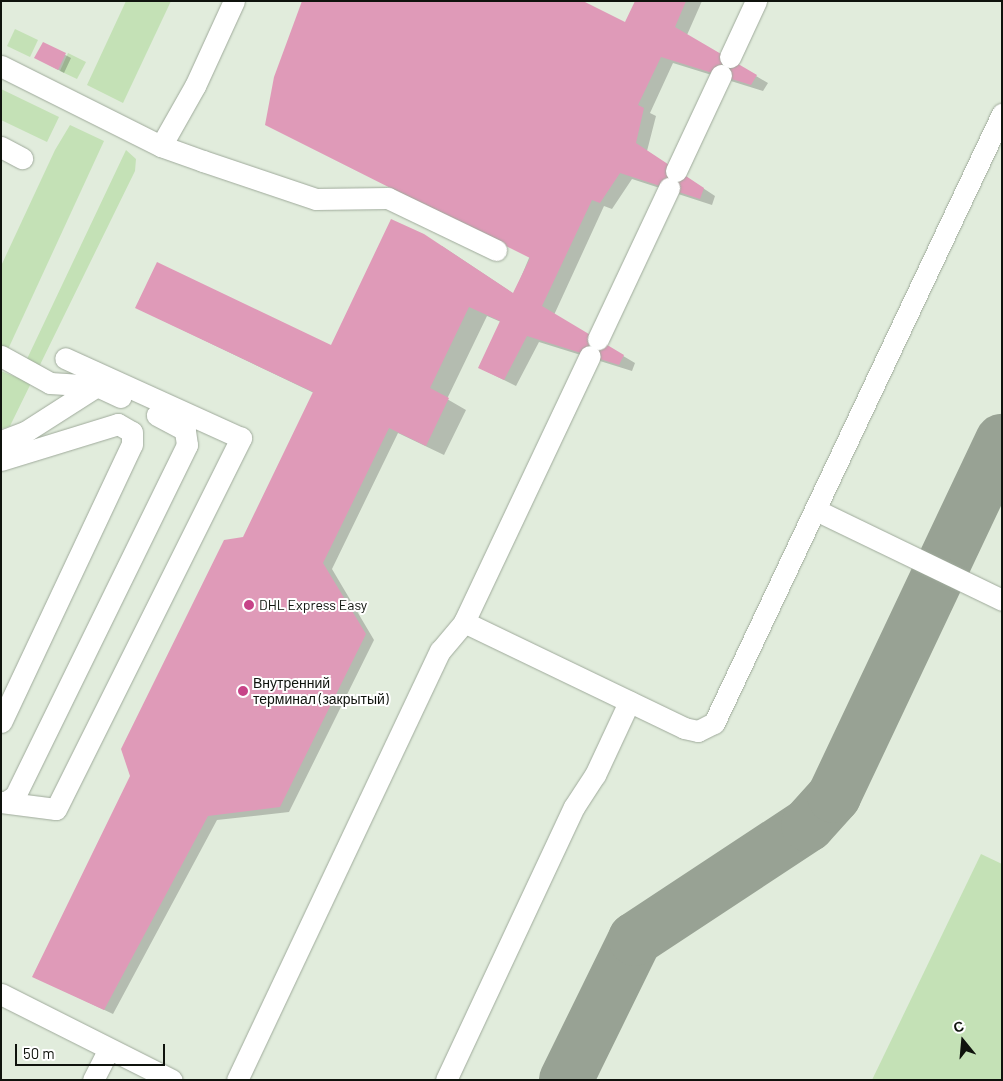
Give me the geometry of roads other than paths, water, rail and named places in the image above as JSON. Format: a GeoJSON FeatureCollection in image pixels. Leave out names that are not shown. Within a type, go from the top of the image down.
{"type":"FeatureCollection","features":[{"type":"Feature","properties":{"kind":"street"},"geometry":{"type":"LineString","coordinates":[[161,146],[195,86],[234,1]]}},
{"type":"Feature","properties":{"kind":"street"},"geometry":{"type":"LineString","coordinates":[[237,1080],[440,650],[464,622],[756,1]]}},
{"type":"Feature","properties":{"kind":"street"},"geometry":{"type":"LineString","coordinates":[[1,66],[161,146],[316,199],[388,198],[496,250]]}},
{"type":"Feature","properties":{"kind":"street"},"geometry":{"type":"LineString","coordinates":[[464,622],[684,728],[698,730],[714,723],[1002,114]]}},
{"type":"Feature","properties":{"kind":"street"},"geometry":{"type":"LineString","coordinates":[[1,147],[22,158]]}},
{"type":"Feature","properties":{"kind":"street"},"geometry":{"type":"LineString","coordinates":[[1,356],[50,383],[97,386],[181,426],[188,437],[187,446],[15,796],[4,802]]}},
{"type":"Feature","properties":{"kind":"street"},"geometry":{"type":"LineString","coordinates":[[4,802],[56,809],[241,438],[65,358]]}},
{"type":"Feature","properties":{"kind":"street"},"geometry":{"type":"LineString","coordinates":[[1,440],[25,432],[97,386]]}},
{"type":"Feature","properties":{"kind":"street"},"geometry":{"type":"LineString","coordinates":[[1,460],[118,424],[132,432],[132,444],[1,722]]}},
{"type":"Feature","properties":{"kind":"street"},"geometry":{"type":"LineString","coordinates":[[816,510],[1002,600]]}},
{"type":"Feature","properties":{"kind":"street"},"geometry":{"type":"LineString","coordinates":[[446,1080],[574,807],[595,775],[629,702]]}},
{"type":"Feature","properties":{"kind":"street"},"geometry":{"type":"LineString","coordinates":[[1,994],[108,1050],[172,1080]]}},
{"type":"Feature","properties":{"kind":"street"},"geometry":{"type":"LineString","coordinates":[[93,1080],[108,1050]]}},
{"type":"Feature","properties":{"kind":"place","name":"DHL Express Easy"},"geometry":{"type":"Point","coordinates":[249,605]}},
{"type":"Feature","properties":{"kind":"place","name":"Внутренний терминал (закрытый)"},"geometry":{"type":"Point","coordinates":[243,691]}}]}
